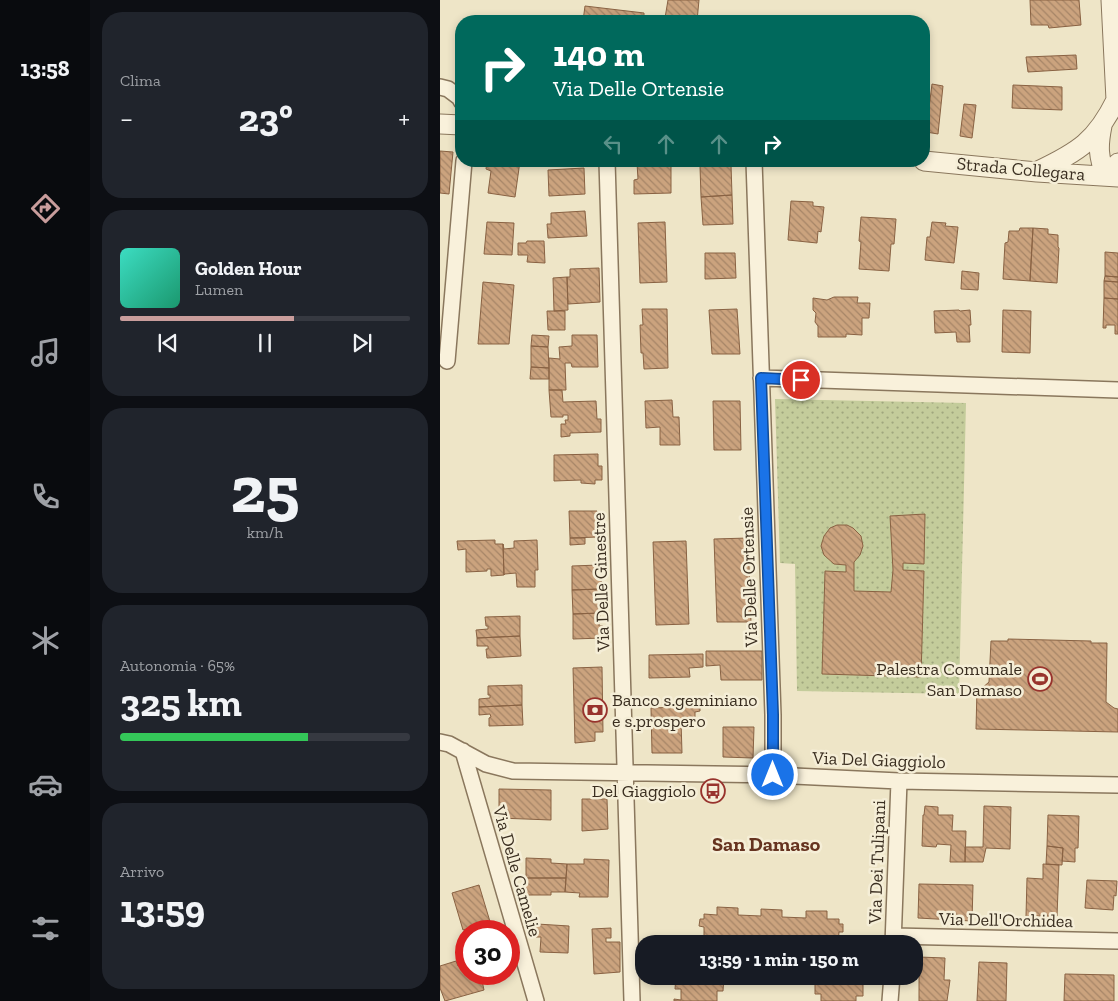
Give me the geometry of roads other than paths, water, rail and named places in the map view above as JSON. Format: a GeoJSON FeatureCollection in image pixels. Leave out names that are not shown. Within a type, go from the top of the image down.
{"type":"FeatureCollection","features":[{"type":"Feature","properties":{"kind":"street"},"geometry":{"type":"LineString","coordinates":[[1036,172],[1066,158],[1089,142],[1117,102],[1111,0]]}},
{"type":"Feature","properties":{"kind":"street"},"geometry":{"type":"LineString","coordinates":[[440,87],[448,89],[455,94]]}},
{"type":"Feature","properties":{"kind":"street"},"geometry":{"type":"LineString","coordinates":[[440,124],[455,125]]}},
{"type":"Feature","properties":{"kind":"street"},"geometry":{"type":"LineString","coordinates":[[1102,126],[1100,162],[1114,172]]}},
{"type":"Feature","properties":{"kind":"street","name":"Strada Collegara"},"geometry":{"type":"LineString","coordinates":[[930,161],[1036,172],[1114,172]]}},
{"type":"Feature","properties":{"kind":"street"},"geometry":{"type":"LineString","coordinates":[[446,362],[463,167]]}},
{"type":"Feature","properties":{"kind":"street","name":"Via Delle Ginestre"},"geometry":{"type":"LineString","coordinates":[[607,167],[632,1001]]}},
{"type":"Feature","properties":{"kind":"street","name":"Via Delle Ortensie"},"geometry":{"type":"LineString","coordinates":[[754,167],[773,715],[773,775]]}},
{"type":"Feature","properties":{"kind":"street"},"geometry":{"type":"LineString","coordinates":[[761,378],[1118,390]]}},
{"type":"Feature","properties":{"kind":"street","name":"Via Del Giaggiolo"},"geometry":{"type":"LineString","coordinates":[[440,742],[449,744],[486,764],[513,771],[773,775],[899,781],[1118,785]]}},
{"type":"Feature","properties":{"kind":"street","name":"Via Delle Camelie"},"geometry":{"type":"LineString","coordinates":[[463,751],[536,1001]]}},
{"type":"Feature","properties":{"kind":"street","name":"Via Dei Tulipani"},"geometry":{"type":"LineString","coordinates":[[893,935],[899,781]]}},
{"type":"Feature","properties":{"kind":"street","name":"Via Dell'Orchidea"},"geometry":{"type":"LineString","coordinates":[[923,940],[1118,941]]}},
{"type":"Feature","properties":{"kind":"street"},"geometry":{"type":"LineString","coordinates":[[890,1001],[891,985]]}},
{"type":"Feature","properties":{"kind":"place","name":"Palestra Comunale San Damaso"},"geometry":{"type":"Point","coordinates":[1040,679]}},
{"type":"Feature","properties":{"kind":"place","name":"Banco s.geminiano e s.prospero"},"geometry":{"type":"Point","coordinates":[595,710]}},
{"type":"Feature","properties":{"kind":"place","name":"Del Giaggiolo"},"geometry":{"type":"Point","coordinates":[713,791]}},
{"type":"Feature","properties":{"kind":"district","name":"San Damaso"},"geometry":{"type":"Point","coordinates":[766,844]}}]}
